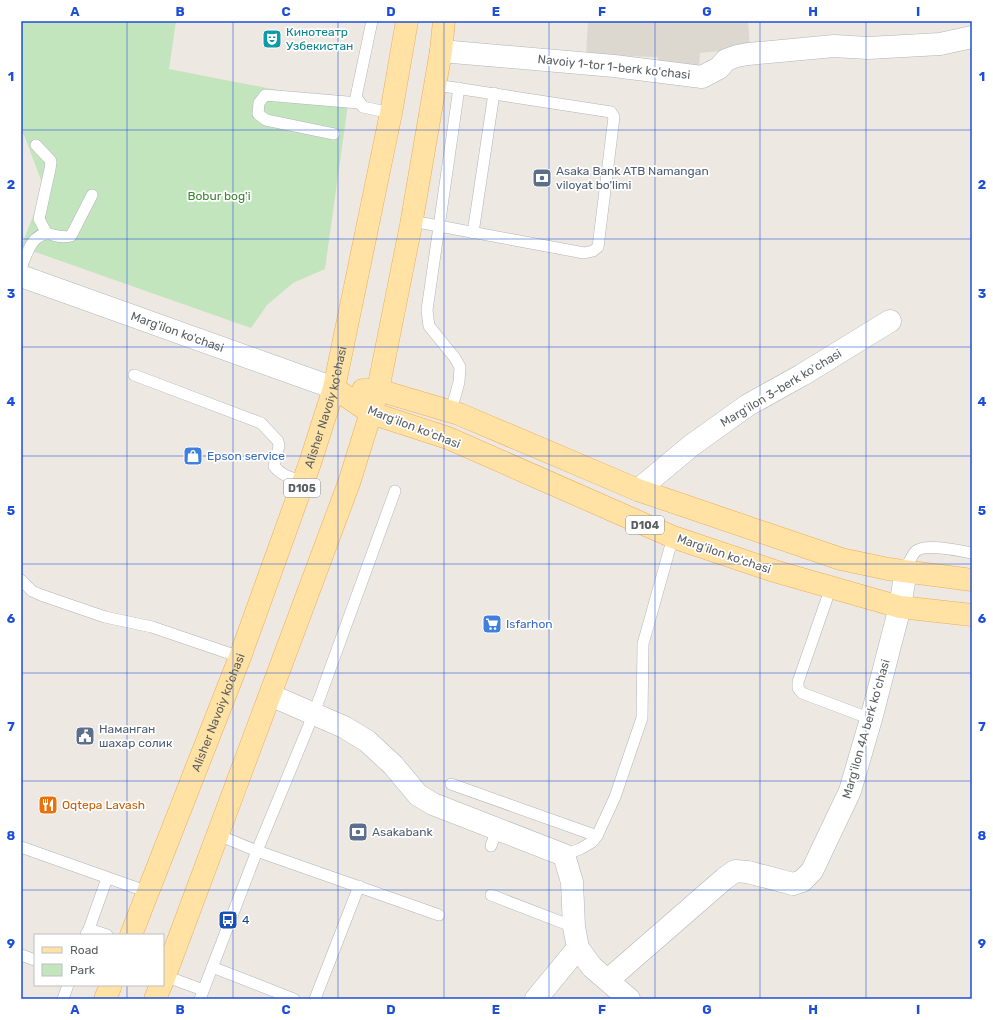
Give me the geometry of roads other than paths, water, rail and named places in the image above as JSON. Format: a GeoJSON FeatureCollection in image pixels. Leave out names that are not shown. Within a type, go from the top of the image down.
{"type":"FeatureCollection","features":[{"type":"Feature","properties":{"kind":"main road","name":"Alisher Navoiy ko'chasi"},"geometry":{"type":"LineString","coordinates":[[131,934],[240,657],[304,482],[334,388],[391,113],[407,21]]}},
{"type":"Feature","properties":{"kind":"main road"},"geometry":{"type":"LineString","coordinates":[[164,978],[349,483],[378,390],[412,221],[436,85],[444,21]]}},
{"type":"Feature","properties":{"kind":"main road","name":"Margʻilon koʻchasi"},"geometry":{"type":"LineString","coordinates":[[334,388],[378,390],[451,411],[638,490],[842,559],[888,569],[906,570],[972,580]]}},
{"type":"Feature","properties":{"kind":"main road","name":"Margʻilon koʻchasi"},"geometry":{"type":"LineString","coordinates":[[334,388],[371,412],[448,438],[673,537],[774,571],[900,607],[972,615]]}},
{"type":"Feature","properties":{"kind":"main road"},"geometry":{"type":"LineString","coordinates":[[105,999],[111,986]]}},
{"type":"Feature","properties":{"kind":"main road"},"geometry":{"type":"LineString","coordinates":[[155,999],[161,986]]}},
{"type":"Feature","properties":{"kind":"street","name":"Navoiy 1-tor 1-berk koʻchasi"},"geometry":{"type":"LineString","coordinates":[[441,51],[614,66],[702,77],[719,68],[726,60],[736,56],[748,54],[834,46],[868,48],[940,44],[972,37]]}},
{"type":"Feature","properties":{"kind":"street","name":"Marg'ilon ko'chasi"},"geometry":{"type":"LineString","coordinates":[[21,276],[334,388]]}},
{"type":"Feature","properties":{"kind":"street","name":"Margʻilon 3-berk koʻchasi"},"geometry":{"type":"LineString","coordinates":[[638,490],[692,445],[748,405],[802,375],[890,321]]}},
{"type":"Feature","properties":{"kind":"street","name":"Margʻilon 4А berk koʻchasi"},"geometry":{"type":"LineString","coordinates":[[608,980],[718,883],[735,871],[748,872],[793,884],[802,881],[812,871],[850,791],[871,719],[900,607],[906,570]]}},
{"type":"Feature","properties":{"kind":"street"},"geometry":{"type":"LineString","coordinates":[[270,695],[344,727],[367,741],[393,765],[418,795],[433,804],[494,837],[564,855],[572,882],[576,937],[592,967],[629,999]]}},
{"type":"Feature","properties":{"kind":"street"},"geometry":{"type":"LineString","coordinates":[[536,999],[576,937]]}},
{"type":"Feature","properties":{"kind":"lane"},"geometry":{"type":"LineString","coordinates":[[372,21],[372,29],[358,80],[356,97],[363,107],[391,113]]}},
{"type":"Feature","properties":{"kind":"lane"},"geometry":{"type":"LineString","coordinates":[[412,221],[584,253],[593,251],[598,247],[614,118],[611,112],[436,85]]}},
{"type":"Feature","properties":{"kind":"lane"},"geometry":{"type":"LineString","coordinates":[[451,411],[459,382],[460,367],[455,358],[429,326],[427,310],[440,226],[458,88]]}},
{"type":"Feature","properties":{"kind":"lane"},"geometry":{"type":"LineString","coordinates":[[473,232],[494,93]]}},
{"type":"Feature","properties":{"kind":"lane"},"geometry":{"type":"LineString","coordinates":[[334,134],[266,120],[258,114],[259,103],[265,95],[359,103]]}},
{"type":"Feature","properties":{"kind":"lane"},"geometry":{"type":"LineString","coordinates":[[36,144],[50,161],[50,169],[38,219],[47,234]]}},
{"type":"Feature","properties":{"kind":"lane"},"geometry":{"type":"LineString","coordinates":[[21,268],[33,242],[40,236],[47,234],[65,237],[71,236],[92,195]]}},
{"type":"Feature","properties":{"kind":"lane"},"geometry":{"type":"LineString","coordinates":[[134,375],[261,423],[278,441],[279,446],[274,466],[282,474],[304,482]]}},
{"type":"Feature","properties":{"kind":"lane"},"geometry":{"type":"LineString","coordinates":[[164,981],[202,994],[257,851],[314,713],[395,491]]}},
{"type":"Feature","properties":{"kind":"lane"},"geometry":{"type":"LineString","coordinates":[[564,855],[580,849],[592,842],[597,836],[615,797],[642,718],[644,644],[673,537]]}},
{"type":"Feature","properties":{"kind":"lane"},"geometry":{"type":"LineString","coordinates":[[906,570],[913,555],[921,548],[930,547],[972,552]]}},
{"type":"Feature","properties":{"kind":"lane"},"geometry":{"type":"LineString","coordinates":[[21,580],[32,591],[41,595],[105,617],[152,627],[240,657]]}},
{"type":"Feature","properties":{"kind":"lane"},"geometry":{"type":"LineString","coordinates":[[831,587],[798,682],[798,688],[802,692],[871,719]]}},
{"type":"Feature","properties":{"kind":"lane"},"geometry":{"type":"LineString","coordinates":[[451,784],[597,836]]}},
{"type":"Feature","properties":{"kind":"lane"},"geometry":{"type":"LineString","coordinates":[[218,835],[257,851],[440,915]]}},
{"type":"Feature","properties":{"kind":"lane"},"geometry":{"type":"LineString","coordinates":[[21,847],[148,892]]}},
{"type":"Feature","properties":{"kind":"lane"},"geometry":{"type":"LineString","coordinates":[[100,934],[87,932],[107,878]]}},
{"type":"Feature","properties":{"kind":"lane"},"geometry":{"type":"LineString","coordinates":[[315,999],[359,886]]}},
{"type":"Feature","properties":{"kind":"lane"},"geometry":{"type":"LineString","coordinates":[[491,895],[576,937]]}},
{"type":"Feature","properties":{"kind":"lane"},"geometry":{"type":"LineString","coordinates":[[21,955],[34,960]]}},
{"type":"Feature","properties":{"kind":"lane"},"geometry":{"type":"LineString","coordinates":[[212,967],[294,999]]}},
{"type":"Feature","properties":{"kind":"lane"},"geometry":{"type":"LineString","coordinates":[[63,999],[68,986]]}},
{"type":"Feature","properties":{"kind":"place","name":"Кинотеатр Узбекистан"},"geometry":{"type":"Point","coordinates":[272,39]}},
{"type":"Feature","properties":{"kind":"place","name":"Asaka Bank ATB Namangan viloyat bo'limi"},"geometry":{"type":"Point","coordinates":[542,178]}},
{"type":"Feature","properties":{"kind":"place","name":"Epson service"},"geometry":{"type":"Point","coordinates":[193,456]}},
{"type":"Feature","properties":{"kind":"place","name":"Isfarhon"},"geometry":{"type":"Point","coordinates":[492,624]}},
{"type":"Feature","properties":{"kind":"place","name":"Наманган шахар солик"},"geometry":{"type":"Point","coordinates":[85,736]}},
{"type":"Feature","properties":{"kind":"place","name":"Oqtepa Lavash"},"geometry":{"type":"Point","coordinates":[48,805]}},
{"type":"Feature","properties":{"kind":"place","name":"Asakabank"},"geometry":{"type":"Point","coordinates":[358,832]}},
{"type":"Feature","properties":{"kind":"place","name":"4"},"geometry":{"type":"Point","coordinates":[228,920]}},
{"type":"Feature","properties":{"kind":"park label","name":"Bobur bog'i"},"geometry":{"type":"Point","coordinates":[219,196]}}]}
